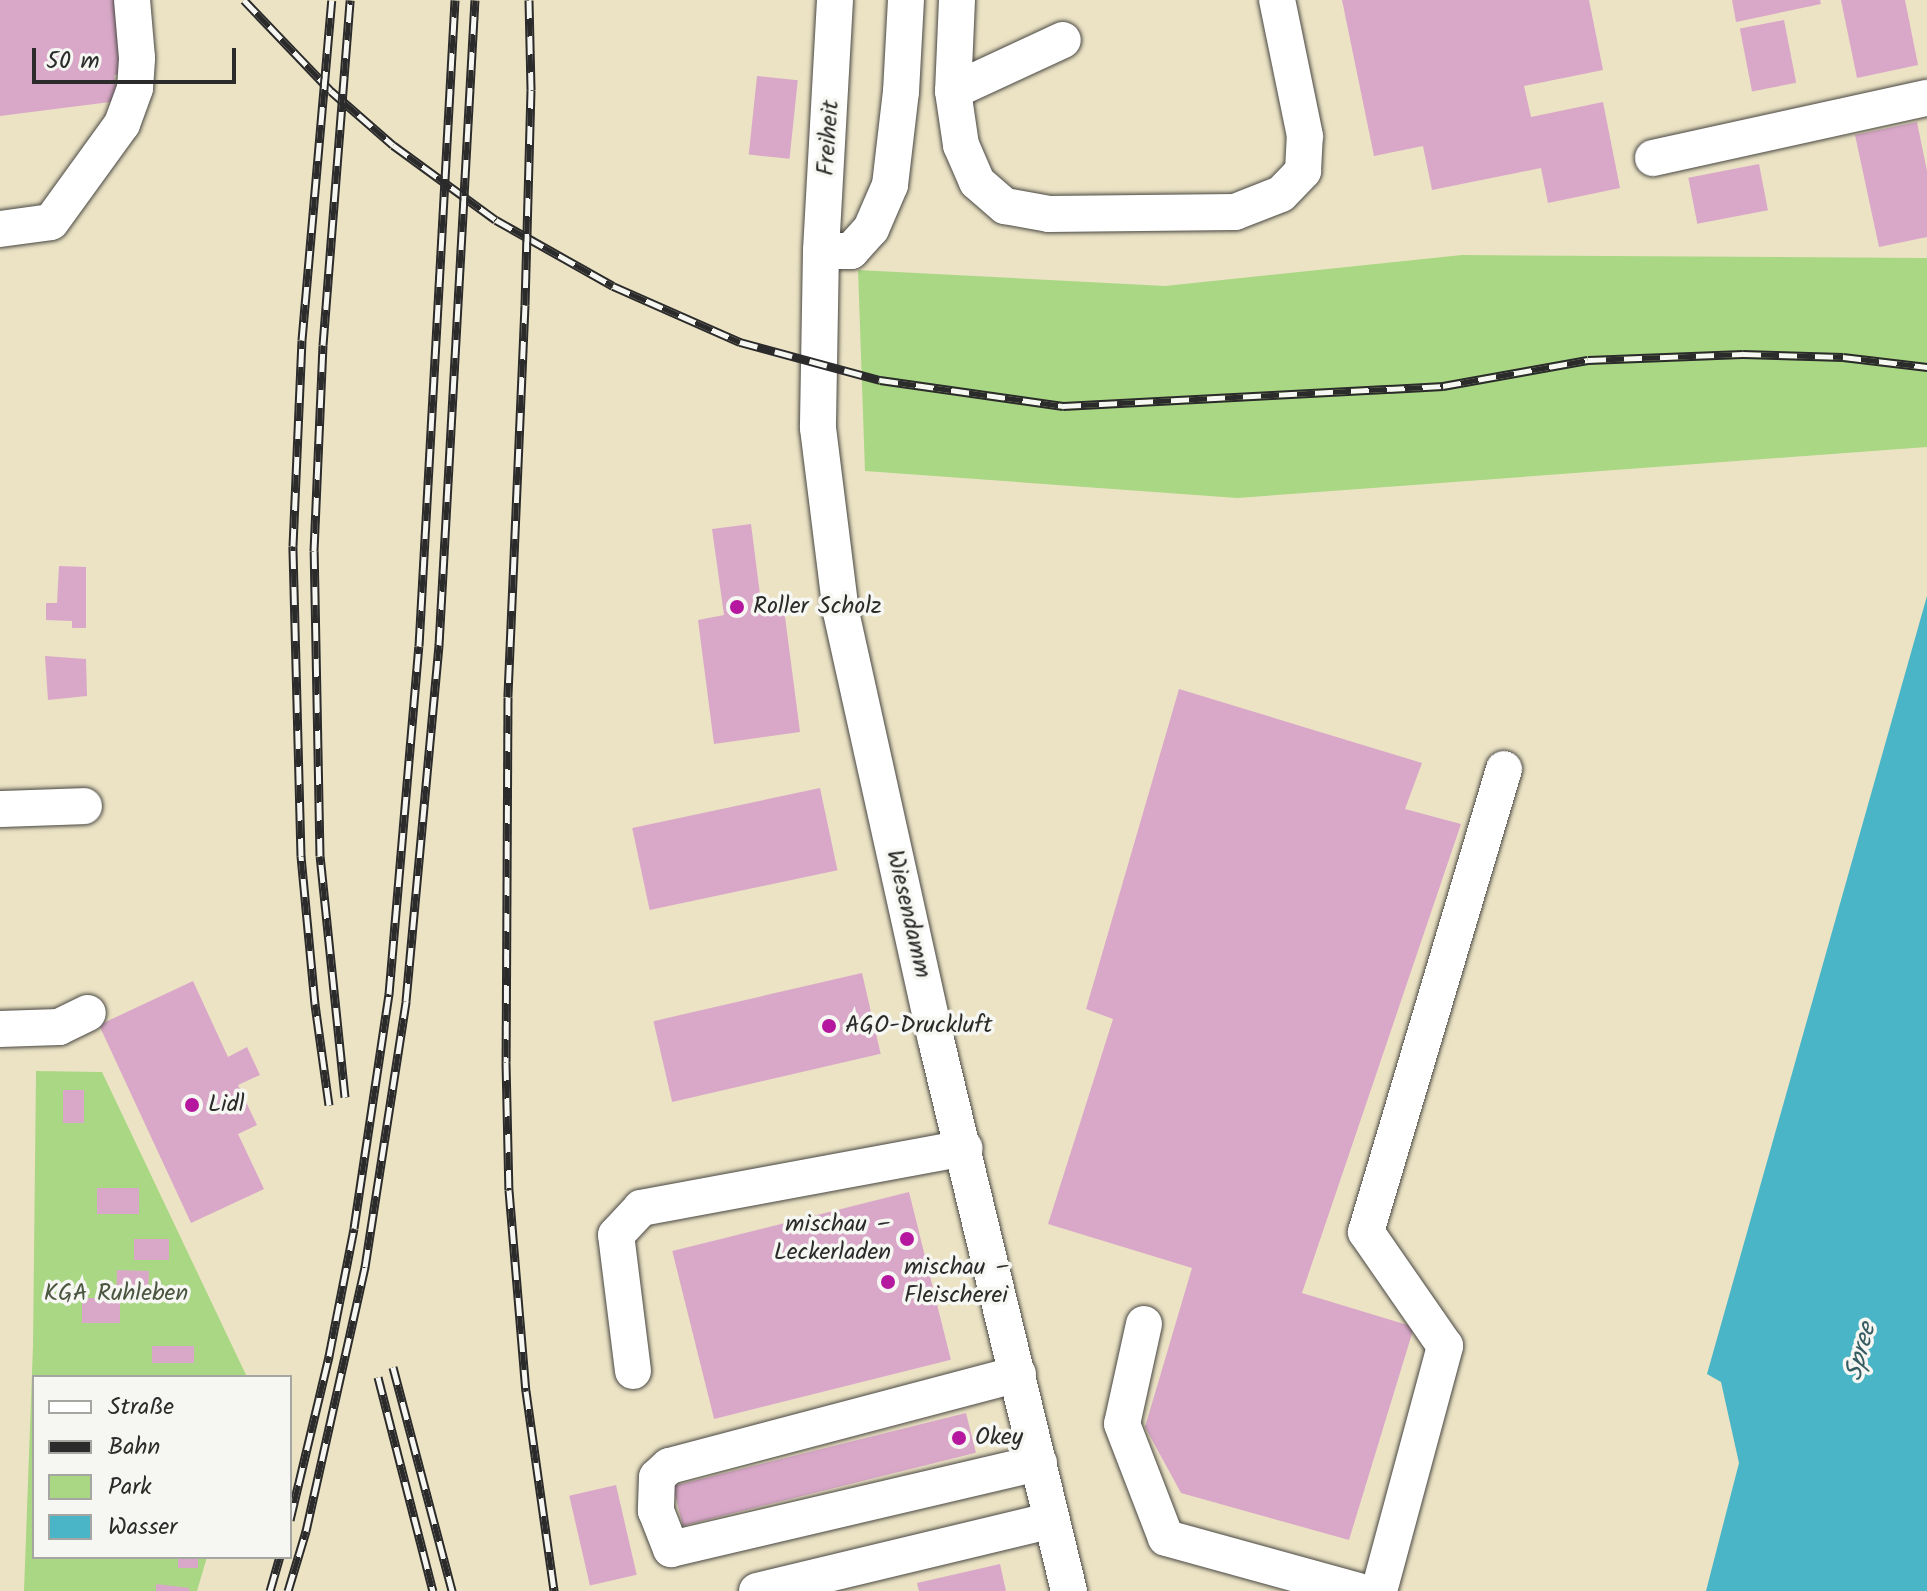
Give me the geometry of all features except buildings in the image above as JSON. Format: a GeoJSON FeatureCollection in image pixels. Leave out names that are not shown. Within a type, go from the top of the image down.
{"type":"FeatureCollection","features":[{"type":"Feature","properties":{"kind":"street"},"geometry":{"type":"LineString","coordinates":[[0,229],[51,222],[122,124],[135,88],[137,58],[132,0]]}},
{"type":"Feature","properties":{"kind":"street","name":"Freiheit"},"geometry":{"type":"LineString","coordinates":[[821,263],[835,0]]}},
{"type":"Feature","properties":{"kind":"street"},"geometry":{"type":"LineString","coordinates":[[821,263],[851,251],[871,229],[890,185],[901,92],[906,0]]}},
{"type":"Feature","properties":{"kind":"street"},"geometry":{"type":"LineString","coordinates":[[957,0],[953,91],[961,145],[977,182],[1005,206],[1049,214],[1235,212],[1281,194],[1303,171],[1305,136],[1277,0]]}},
{"type":"Feature","properties":{"kind":"street"},"geometry":{"type":"LineString","coordinates":[[953,91],[1063,40]]}},
{"type":"Feature","properties":{"kind":"street"},"geometry":{"type":"LineString","coordinates":[[1653,158],[1927,98]]}},
{"type":"Feature","properties":{"kind":"street","name":"Wiesendamm"},"geometry":{"type":"LineString","coordinates":[[821,263],[818,428],[841,612],[1069,1591]]}},
{"type":"Feature","properties":{"kind":"street"},"geometry":{"type":"LineString","coordinates":[[1379,1591],[1445,1346],[1366,1232],[1504,769]]}},
{"type":"Feature","properties":{"kind":"street"},"geometry":{"type":"LineString","coordinates":[[0,809],[84,806]]}},
{"type":"Feature","properties":{"kind":"street"},"geometry":{"type":"LineString","coordinates":[[0,1029],[59,1027],[88,1013]]}},
{"type":"Feature","properties":{"kind":"street"},"geometry":{"type":"LineString","coordinates":[[633,1371],[616,1235],[641,1208],[964,1148]]}},
{"type":"Feature","properties":{"kind":"street"},"geometry":{"type":"LineString","coordinates":[[1144,1324],[1122,1424],[1166,1538],[1359,1591]]}},
{"type":"Feature","properties":{"kind":"street"},"geometry":{"type":"LineString","coordinates":[[1018,1374],[669,1466],[657,1477],[656,1511],[671,1549],[1039,1463]]}},
{"type":"Feature","properties":{"kind":"street"},"geometry":{"type":"LineString","coordinates":[[757,1591],[1052,1520]]}},
{"type":"Feature","properties":{"kind":"green space"},"geometry":{"type":"Polygon","coordinates":[[[1462,255],[1927,258],[1927,447],[1237,498],[865,471],[858,270],[1165,286],[1462,255]]]}},
{"type":"Feature","properties":{"kind":"green space","name":"KGA Ruhleben"},"geometry":{"type":"Polygon","coordinates":[[[36,1071],[102,1072],[246,1375],[32,1375],[32,1559],[206,1559],[197,1591],[24,1591],[33,1345],[36,1071]]]}},
{"type":"Feature","properties":{"kind":"water","name":"Spree"},"geometry":{"type":"Polygon","coordinates":[[[1927,596],[1927,1591],[1706,1591],[1739,1463],[1721,1382],[1707,1374],[1927,596]]]}},
{"type":"Feature","properties":{"kind":"railway"},"geometry":{"type":"LineString","coordinates":[[244,0],[331,91],[393,145],[496,220],[613,286],[740,342],[880,380],[1063,406],[1443,386],[1588,360],[1743,354],[1843,357],[1927,367]]}},
{"type":"Feature","properties":{"kind":"railway"},"geometry":{"type":"LineString","coordinates":[[329,1105],[315,1004],[301,856],[293,546],[302,340],[332,0]]}},
{"type":"Feature","properties":{"kind":"railway"},"geometry":{"type":"LineString","coordinates":[[345,1097],[320,856],[314,551],[323,345],[350,0]]}},
{"type":"Feature","properties":{"kind":"railway"},"geometry":{"type":"LineString","coordinates":[[292,1512],[329,1356],[354,1228],[389,994],[419,646],[455,0]]}},
{"type":"Feature","properties":{"kind":"railway"},"geometry":{"type":"LineString","coordinates":[[288,1591],[306,1531],[365,1267],[406,1001],[439,645],[475,0]]}},
{"type":"Feature","properties":{"kind":"railway"},"geometry":{"type":"LineString","coordinates":[[529,0],[531,90],[525,305],[508,697],[506,1062],[509,1190],[526,1391],[554,1591]]}},
{"type":"Feature","properties":{"kind":"railway"},"geometry":{"type":"LineString","coordinates":[[393,1367],[452,1591]]}},
{"type":"Feature","properties":{"kind":"railway"},"geometry":{"type":"LineString","coordinates":[[378,1377],[433,1591]]}},
{"type":"Feature","properties":{"kind":"railway"},"geometry":{"type":"LineString","coordinates":[[270,1591],[279,1559]]}},
{"type":"Feature","properties":{"kind":"place","name":"Roller Scholz"},"geometry":{"type":"Point","coordinates":[737,607]}},
{"type":"Feature","properties":{"kind":"place","name":"AGO-Druckluft"},"geometry":{"type":"Point","coordinates":[829,1026]}},
{"type":"Feature","properties":{"kind":"place","name":"Lidl"},"geometry":{"type":"Point","coordinates":[192,1105]}},
{"type":"Feature","properties":{"kind":"place","name":"mischau – Leckerladen"},"geometry":{"type":"Point","coordinates":[907,1239]}},
{"type":"Feature","properties":{"kind":"place","name":"mischau – Fleischerei"},"geometry":{"type":"Point","coordinates":[888,1282]}},
{"type":"Feature","properties":{"kind":"place","name":"Okey"},"geometry":{"type":"Point","coordinates":[959,1438]}}]}
